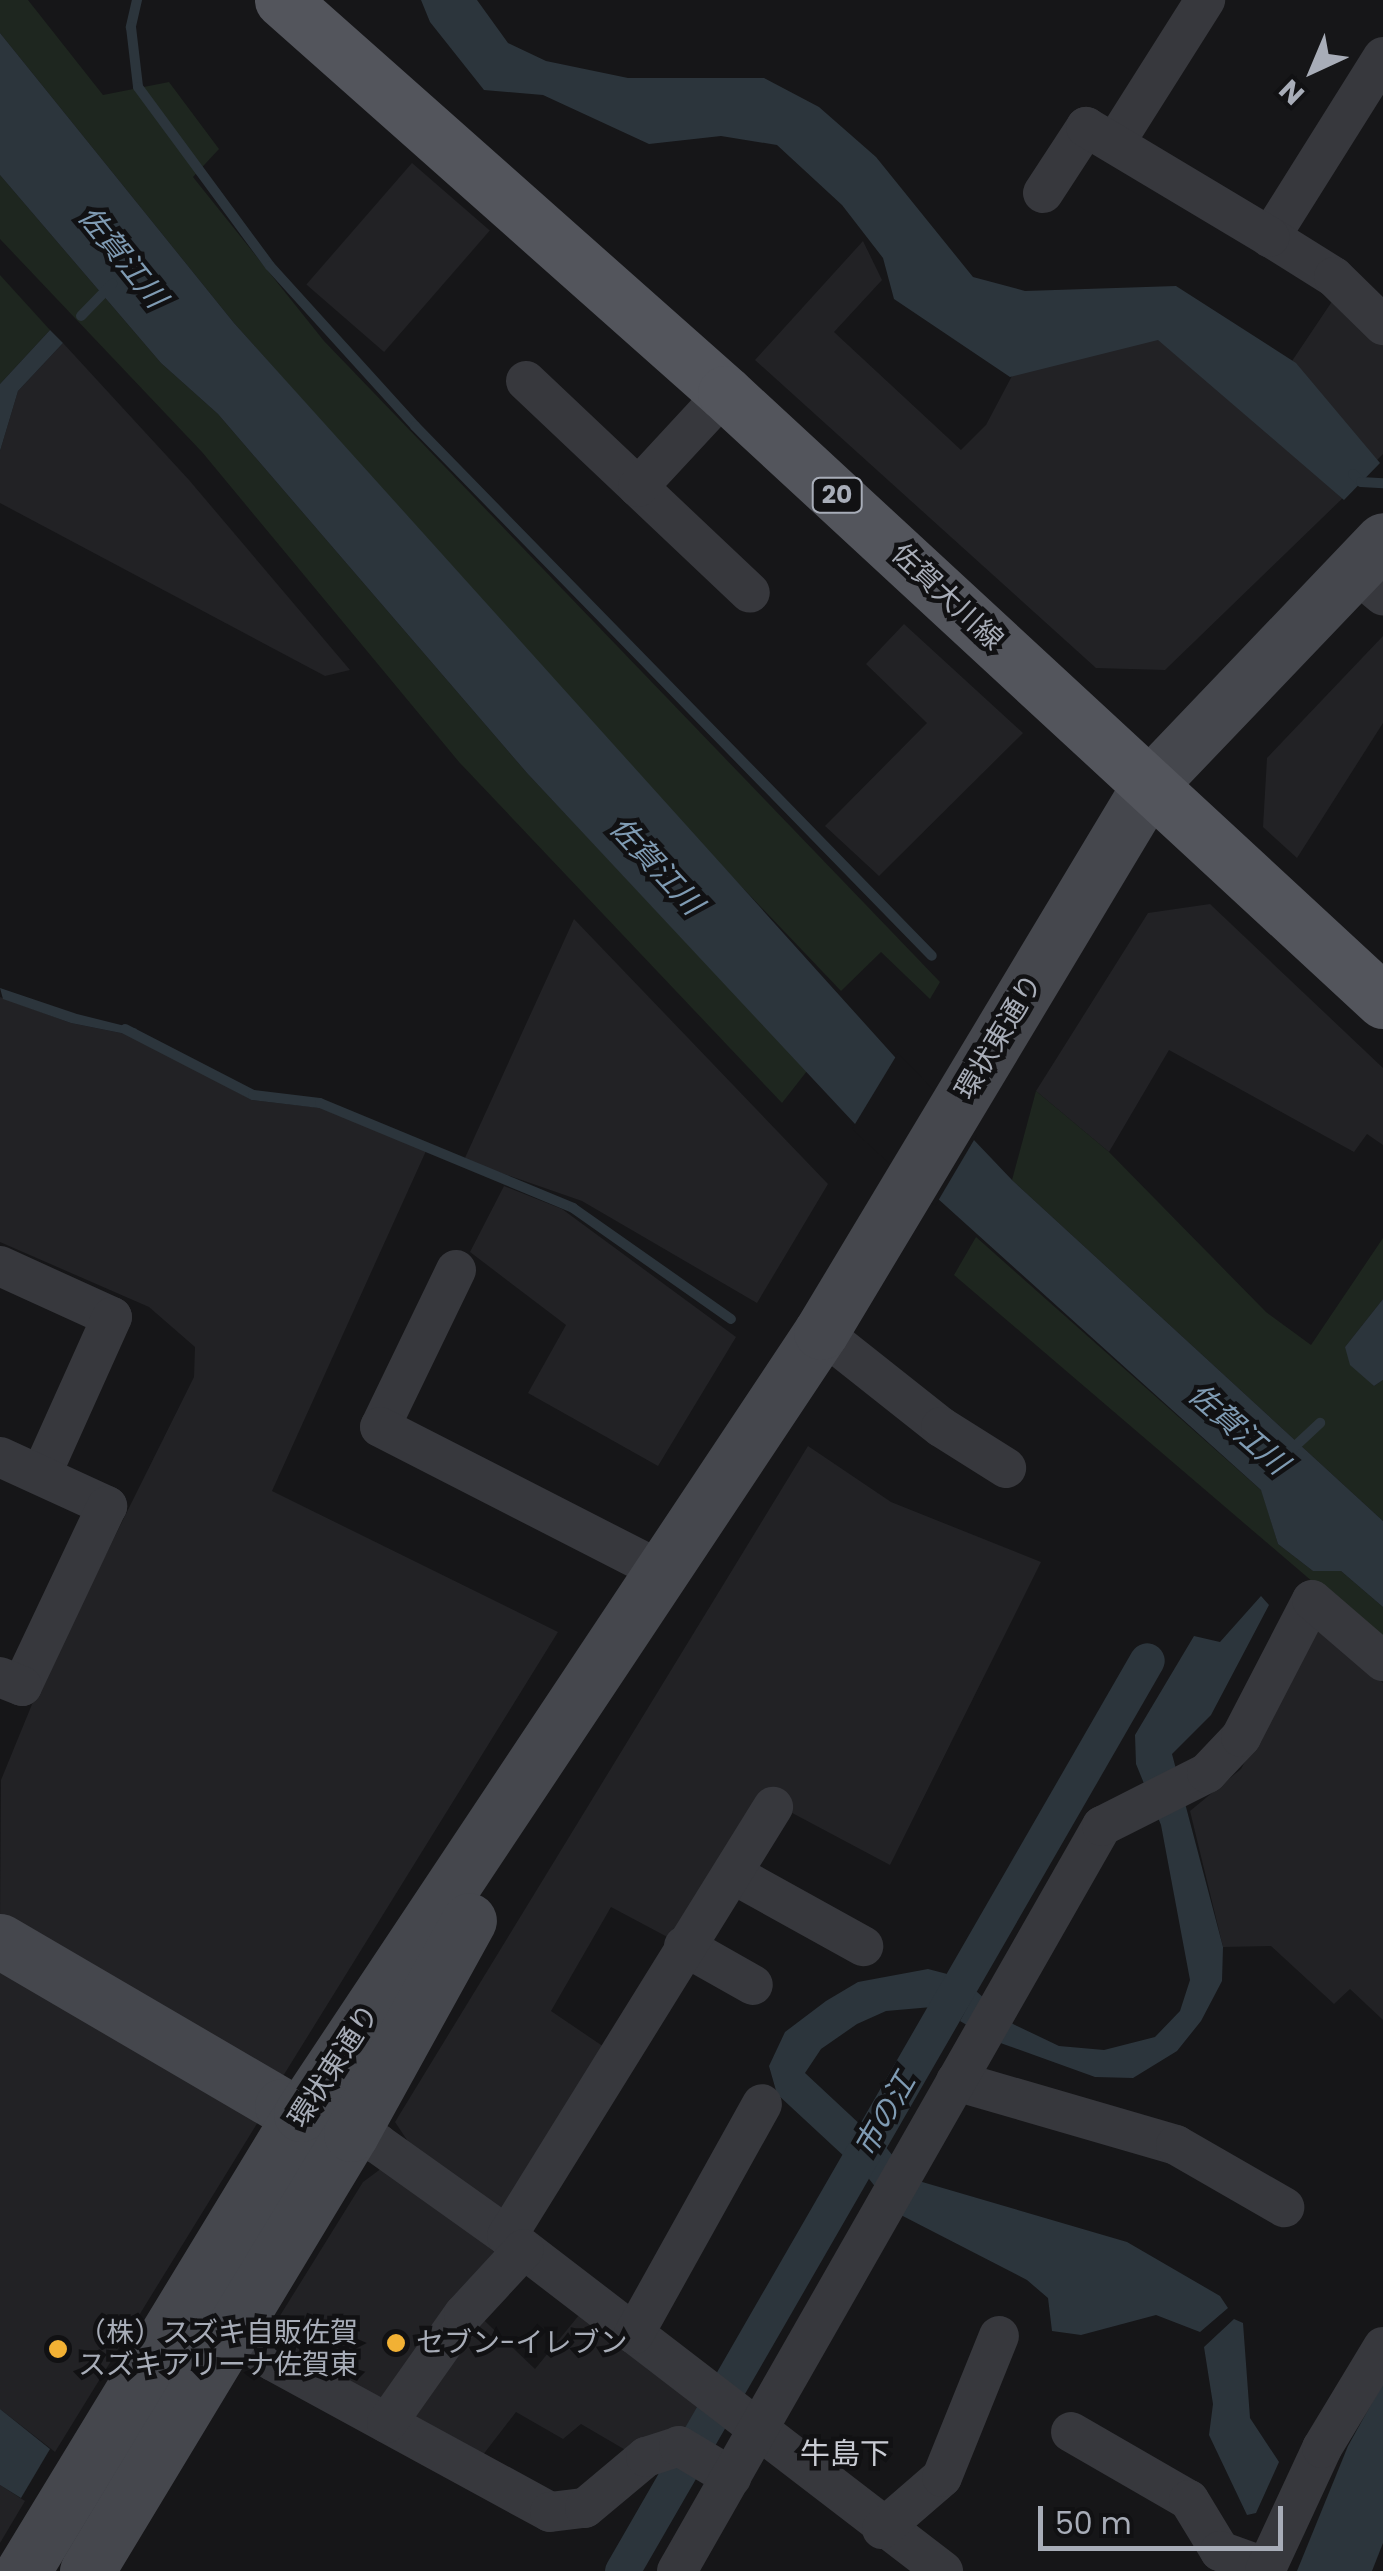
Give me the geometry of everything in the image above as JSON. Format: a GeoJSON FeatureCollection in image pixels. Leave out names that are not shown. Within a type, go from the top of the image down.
{"type":"FeatureCollection","features":[{"type":"Feature","properties":{"kind":"main road","name":"佐賀大川線"},"geometry":{"type":"LineString","coordinates":[[282,0],[725,392],[1383,1001]]}},
{"type":"Feature","properties":{"kind":"main road","name":"環状東通り"},"geometry":{"type":"LineString","coordinates":[[23,2571],[301,2114],[821,1332],[1150,784],[1373,568]]}},
{"type":"Feature","properties":{"kind":"main road","name":"環状東通り"},"geometry":{"type":"LineString","coordinates":[[86,2571],[350,2134],[662,1571]]}},
{"type":"Feature","properties":{"kind":"main road"},"geometry":{"type":"LineString","coordinates":[[0,1942],[301,2114],[350,2134]]}},
{"type":"Feature","properties":{"kind":"street"},"geometry":{"type":"LineString","coordinates":[[1116,141],[1205,0]]}},
{"type":"Feature","properties":{"kind":"street"},"geometry":{"type":"LineString","coordinates":[[1270,237],[1383,57]]}},
{"type":"Feature","properties":{"kind":"street"},"geometry":{"type":"LineString","coordinates":[[1042,192],[1086,127],[1116,141],[1334,277],[1383,325]]}},
{"type":"Feature","properties":{"kind":"street"},"geometry":{"type":"LineString","coordinates":[[526,381],[750,593]]}},
{"type":"Feature","properties":{"kind":"street"},"geometry":{"type":"LineString","coordinates":[[638,487],[725,392]]}},
{"type":"Feature","properties":{"kind":"street"},"geometry":{"type":"LineString","coordinates":[[0,1266],[112,1316],[41,1475]]}},
{"type":"Feature","properties":{"kind":"street"},"geometry":{"type":"LineString","coordinates":[[456,1270],[380,1427],[662,1571]]}},
{"type":"Feature","properties":{"kind":"street"},"geometry":{"type":"LineString","coordinates":[[821,1332],[941,1428],[1006,1468]]}},
{"type":"Feature","properties":{"kind":"street"},"geometry":{"type":"LineString","coordinates":[[0,1457],[107,1506],[22,1686],[0,1677]]}},
{"type":"Feature","properties":{"kind":"street"},"geometry":{"type":"LineString","coordinates":[[677,2571],[705,2462],[736,2412],[885,2208],[1102,1826],[1188,1782],[1242,1737],[1312,1600],[1383,1662]]}},
{"type":"Feature","properties":{"kind":"street"},"geometry":{"type":"LineString","coordinates":[[386,2423],[516,2243],[684,1946],[773,1807]]}},
{"type":"Feature","properties":{"kind":"street"},"geometry":{"type":"LineString","coordinates":[[732,1874],[863,1946]]}},
{"type":"Feature","properties":{"kind":"street"},"geometry":{"type":"LineString","coordinates":[[684,1946],[754,1985]]}},
{"type":"Feature","properties":{"kind":"street"},"geometry":{"type":"LineString","coordinates":[[956,2081],[1176,2145],[1284,2207]]}},
{"type":"Feature","properties":{"kind":"street"},"geometry":{"type":"LineString","coordinates":[[634,2334],[762,2104]]}},
{"type":"Feature","properties":{"kind":"street"},"geometry":{"type":"LineString","coordinates":[[350,2134],[378,2144],[516,2243],[854,2499],[882,2529],[943,2571]]}},
{"type":"Feature","properties":{"kind":"street"},"geometry":{"type":"LineString","coordinates":[[231,2330],[386,2423],[550,2512],[585,2508],[646,2457],[705,2462]]}},
{"type":"Feature","properties":{"kind":"street"},"geometry":{"type":"LineString","coordinates":[[882,2529],[942,2477],[999,2336]]}},
{"type":"Feature","properties":{"kind":"street"},"geometry":{"type":"LineString","coordinates":[[1071,2432],[1189,2500],[1220,2551],[1266,2569],[1322,2448],[1383,2347]]}},
{"type":"Feature","properties":{"kind":"shaded area"},"geometry":{"type":"Polygon","coordinates":[[[0,0],[28,0],[103,95],[169,82],[219,149],[193,177],[324,341],[940,982],[930,999],[881,952],[841,991],[660,801],[234,323],[0,33],[0,0]]]}},
{"type":"Feature","properties":{"kind":"shaded area"},"geometry":{"type":"Polygon","coordinates":[[[412,163],[490,231],[384,352],[306,285],[412,163]]]}},
{"type":"Feature","properties":{"kind":"shaded area"},"geometry":{"type":"Polygon","coordinates":[[[0,175],[161,363],[218,414],[527,773],[807,1071],[782,1103],[459,762],[202,452],[0,239],[0,175]]]}},
{"type":"Feature","properties":{"kind":"shaded area"},"geometry":{"type":"Polygon","coordinates":[[[863,241],[882,280],[834,332],[961,450],[986,425],[1013,374],[1157,335],[1348,493],[1165,670],[1096,668],[755,360],[863,241]]]}},
{"type":"Feature","properties":{"kind":"shaded area"},"geometry":{"type":"Polygon","coordinates":[[[0,275],[50,330],[0,384],[0,275]]]}},
{"type":"Feature","properties":{"kind":"shaded area"},"geometry":{"type":"Polygon","coordinates":[[[1339,291],[1383,334],[1383,454],[1373,464],[1290,364],[1339,291]]]}},
{"type":"Feature","properties":{"kind":"shaded area"},"geometry":{"type":"Polygon","coordinates":[[[63,343],[189,480],[350,670],[325,676],[0,503],[0,451],[18,391],[63,343]]]}},
{"type":"Feature","properties":{"kind":"shaded area"},"geometry":{"type":"Polygon","coordinates":[[[904,624],[1023,733],[879,876],[825,826],[927,723],[866,664],[904,624]]]}},
{"type":"Feature","properties":{"kind":"shaded area"},"geometry":{"type":"Polygon","coordinates":[[[1383,636],[1383,723],[1297,858],[1263,827],[1267,758],[1383,636]]]}},
{"type":"Feature","properties":{"kind":"shaded area"},"geometry":{"type":"Polygon","coordinates":[[[1210,904],[1383,1068],[1383,1145],[1367,1134],[1354,1152],[1169,1050],[1109,1152],[1036,1091],[1148,913],[1210,904]]]}},
{"type":"Feature","properties":{"kind":"shaded area"},"geometry":{"type":"Polygon","coordinates":[[[574,919],[828,1184],[757,1303],[582,1201],[464,1160],[574,919]]]}},
{"type":"Feature","properties":{"kind":"shaded area"},"geometry":{"type":"Polygon","coordinates":[[[0,997],[71,1023],[131,1035],[252,1100],[321,1108],[426,1151],[272,1491],[558,1632],[280,2081],[0,1920],[1,1780],[35,1697],[194,1377],[195,1347],[149,1307],[0,1242],[0,997]]]}},
{"type":"Feature","properties":{"kind":"shaded area"},"geometry":{"type":"Polygon","coordinates":[[[1036,1091],[1109,1152],[1266,1312],[1311,1345],[1383,1238],[1383,1299],[1345,1347],[1374,1386],[1383,1380],[1383,1521],[1012,1180],[1036,1091]]]}},
{"type":"Feature","properties":{"kind":"shaded area"},"geometry":{"type":"Polygon","coordinates":[[[504,1186],[562,1209],[736,1337],[658,1466],[528,1393],[566,1325],[470,1252],[504,1186]]]}},
{"type":"Feature","properties":{"kind":"shaded area"},"geometry":{"type":"Polygon","coordinates":[[[976,1237],[1262,1491],[1278,1544],[1313,1571],[1341,1571],[1383,1607],[1383,1642],[954,1275],[976,1237]]]}},
{"type":"Feature","properties":{"kind":"shaded area"},"geometry":{"type":"Polygon","coordinates":[[[808,1446],[891,1502],[1041,1562],[890,1865],[764,1798],[673,1940],[611,1907],[551,2011],[607,2049],[506,2214],[409,2143],[395,2122],[808,1446]]]}},
{"type":"Feature","properties":{"kind":"shaded area"},"geometry":{"type":"Polygon","coordinates":[[[1318,1626],[1383,1683],[1383,2020],[1350,1989],[1334,2004],[1271,1946],[1223,1947],[1190,1811],[1241,1769],[1318,1626]]]}},
{"type":"Feature","properties":{"kind":"shaded area"},"geometry":{"type":"Polygon","coordinates":[[[0,1962],[261,2117],[55,2452],[0,2409],[0,1962]]]}},
{"type":"Feature","properties":{"kind":"shaded area"},"geometry":{"type":"Polygon","coordinates":[[[382,2168],[511,2250],[468,2305],[535,2369],[584,2309],[705,2400],[682,2438],[634,2455],[581,2424],[563,2439],[516,2412],[479,2460],[263,2343],[363,2182],[382,2168]]]}},
{"type":"Feature","properties":{"kind":"shaded area"},"geometry":{"type":"Polygon","coordinates":[[[0,2485],[25,2501],[0,2543],[0,2485]]]}},
{"type":"Feature","properties":{"kind":"water"},"geometry":{"type":"Polygon","coordinates":[[[421,0],[477,0],[508,43],[546,61],[628,78],[764,78],[819,107],[876,157],[973,277],[1025,291],[1176,286],[1296,363],[1380,463],[1344,500],[1158,340],[1010,377],[894,299],[883,258],[842,205],[777,145],[721,136],[649,144],[543,95],[484,90],[430,22],[421,0]]]}},
{"type":"Feature","properties":{"kind":"water","name":"佐賀江川"},"geometry":{"type":"Polygon","coordinates":[[[0,33],[234,323],[894,1056],[1012,1180],[1383,1521],[1383,1607],[1341,1571],[1313,1571],[1278,1544],[1261,1490],[855,1124],[527,773],[218,414],[161,363],[0,175],[0,33]]]}},
{"type":"Feature","properties":{"kind":"water"},"geometry":{"type":"Polygon","coordinates":[[[50,330],[63,343],[18,391],[0,451],[0,384],[50,330]]]}},
{"type":"Feature","properties":{"kind":"water"},"geometry":{"type":"Polygon","coordinates":[[[0,988],[137,1029],[131,1035],[71,1023],[3,999],[0,988]]]}},
{"type":"Feature","properties":{"kind":"water"},"geometry":{"type":"Polygon","coordinates":[[[1383,1299],[1383,1380],[1374,1386],[1350,1365],[1345,1347],[1383,1299]]]}},
{"type":"Feature","properties":{"kind":"water"},"geometry":{"type":"Polygon","coordinates":[[[1261,1596],[1269,1605],[1211,1715],[1172,1754],[1223,1947],[1222,1981],[1201,2021],[1177,2051],[1133,2078],[1095,2077],[992,2040],[960,2021],[976,1991],[1013,2024],[1059,2046],[1104,2050],[1155,2037],[1180,2011],[1190,1980],[1161,1825],[1136,1764],[1135,1735],[1194,1636],[1220,1642],[1261,1596]]]}},
{"type":"Feature","properties":{"kind":"water"},"geometry":{"type":"Polygon","coordinates":[[[928,1969],[951,1975],[932,2007],[886,2011],[857,2024],[821,2049],[805,2073],[864,2128],[846,2158],[777,2094],[769,2066],[785,2032],[826,2001],[858,1982],[928,1969]]]}},
{"type":"Feature","properties":{"kind":"water"},"geometry":{"type":"Polygon","coordinates":[[[884,2145],[912,2179],[1127,2242],[1220,2296],[1228,2308],[1200,2332],[1156,2315],[1081,2335],[1052,2331],[1048,2298],[1027,2280],[895,2212],[866,2175],[884,2145]]]}},
{"type":"Feature","properties":{"kind":"water"},"geometry":{"type":"Polygon","coordinates":[[[1234,2319],[1243,2323],[1250,2418],[1279,2462],[1256,2513],[1247,2515],[1209,2435],[1213,2404],[1204,2347],[1234,2319]]]}},
{"type":"Feature","properties":{"kind":"water"},"geometry":{"type":"Polygon","coordinates":[[[1383,2383],[1383,2543],[1372,2571],[1297,2571],[1348,2446],[1383,2383]]]}},
{"type":"Feature","properties":{"kind":"water"},"geometry":{"type":"Polygon","coordinates":[[[0,2409],[50,2449],[21,2498],[0,2485],[0,2409]]]}},
{"type":"Feature","properties":{"kind":"pier"},"geometry":{"type":"Polygon","coordinates":[[[898,1053],[977,1135],[935,1206],[852,1129],[898,1053]]]}},
{"type":"Feature","properties":{"kind":"waterway"},"geometry":{"type":"LineString","coordinates":[[137,0],[131,27],[138,87],[270,266],[415,426],[932,956]]}},
{"type":"Feature","properties":{"kind":"waterway","name":"佐賀江川"},"geometry":{"type":"LineString","coordinates":[[81,316],[112,284]]}},
{"type":"Feature","properties":{"kind":"waterway"},"geometry":{"type":"LineString","coordinates":[[1353,474],[1361,482],[1383,483]]}},
{"type":"Feature","properties":{"kind":"waterway"},"geometry":{"type":"LineString","coordinates":[[125,1029],[253,1095],[320,1103],[573,1208],[731,1319]]}},
{"type":"Feature","properties":{"kind":"waterway","name":"佐賀江川"},"geometry":{"type":"LineString","coordinates":[[1291,1450],[1320,1423]]}},
{"type":"Feature","properties":{"kind":"waterway","name":"市の江"},"geometry":{"type":"LineString","coordinates":[[622,2571],[1147,1660]]}},
{"type":"Feature","properties":{"kind":"place","name":"セブン-イレブン"},"geometry":{"type":"Point","coordinates":[396,2343]}},
{"type":"Feature","properties":{"kind":"place","name":"（株）スズキ自販佐賀 スズキアリーナ佐賀東"},"geometry":{"type":"Point","coordinates":[58,2349]}},
{"type":"Feature","properties":{"kind":"district","name":"牛島下"},"geometry":{"type":"Point","coordinates":[845,2454]}}]}
